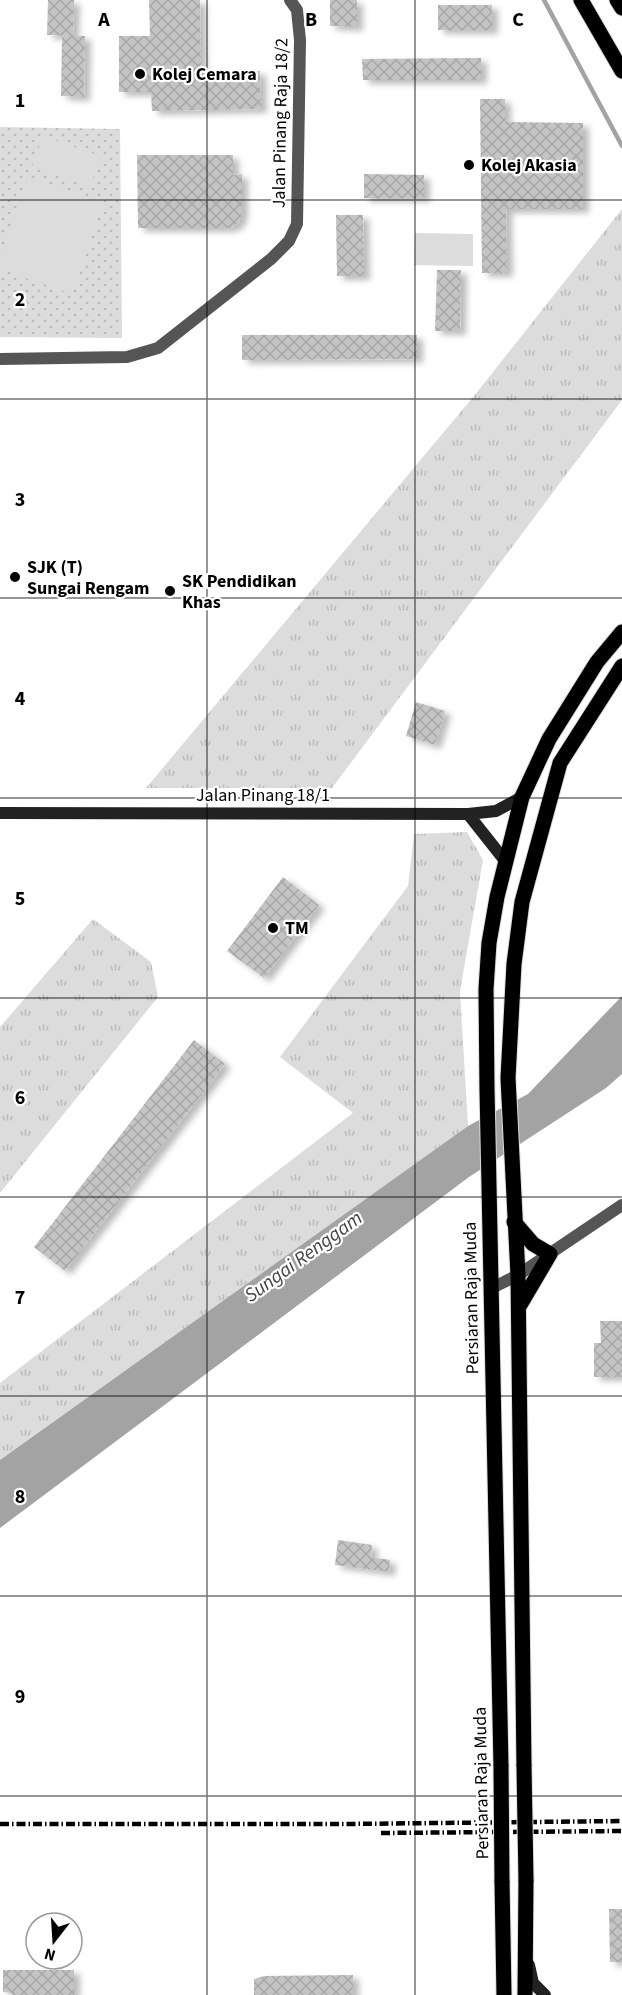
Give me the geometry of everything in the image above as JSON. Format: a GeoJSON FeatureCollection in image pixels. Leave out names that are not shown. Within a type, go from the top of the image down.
{"type":"FeatureCollection","features":[{"type":"Feature","properties":{"kind":"main road"},"geometry":{"type":"LineString","coordinates":[[580,0],[622,71]]}},
{"type":"Feature","properties":{"kind":"main road"},"geometry":{"type":"LineString","coordinates":[[617,0],[622,8]]}},
{"type":"Feature","properties":{"kind":"main road","name":"Persiaran Raja Muda"},"geometry":{"type":"LineString","coordinates":[[504,1995],[487,1089],[486,989],[489,943],[522,797],[549,739],[597,662],[622,632]]}},
{"type":"Feature","properties":{"kind":"main road"},"geometry":{"type":"LineString","coordinates":[[525,1995],[526,1880],[518,1275],[507,1078],[514,964],[522,902],[561,764],[622,666]]}},
{"type":"Feature","properties":{"kind":"main road"},"geometry":{"type":"LineString","coordinates":[[514,1222],[533,1244],[550,1254],[518,1310]]}},
{"type":"Feature","properties":{"kind":"street","name":"Jalan Pinang Raja 18/2"},"geometry":{"type":"LineString","coordinates":[[0,359],[127,357],[148,353],[158,348],[271,259],[289,241],[297,224],[300,40],[297,10],[291,0]]}},
{"type":"Feature","properties":{"kind":"street","name":"Jalan Pinang 18/1"},"geometry":{"type":"LineString","coordinates":[[0,813],[468,814],[496,812],[522,797]]}},
{"type":"Feature","properties":{"kind":"street"},"geometry":{"type":"LineString","coordinates":[[468,814],[506,862]]}},
{"type":"Feature","properties":{"kind":"street"},"geometry":{"type":"LineString","coordinates":[[490,1289],[518,1275],[622,1205]]}},
{"type":"Feature","properties":{"kind":"street"},"geometry":{"type":"LineString","coordinates":[[525,1949],[533,1983],[545,1995]]}},
{"type":"Feature","properties":{"kind":"green space"},"geometry":{"type":"Polygon","coordinates":[[[0,127],[120,129],[122,338],[0,337],[0,127]]]}},
{"type":"Feature","properties":{"kind":"green space"},"geometry":{"type":"Polygon","coordinates":[[[43,136],[101,156],[90,187],[32,167],[43,136]]]}},
{"type":"Feature","properties":{"kind":"green space"},"geometry":{"type":"Polygon","coordinates":[[[28,178],[103,203],[72,294],[0,269],[0,261],[28,178]]]}},
{"type":"Feature","properties":{"kind":"green space"},"geometry":{"type":"Polygon","coordinates":[[[622,209],[622,400],[332,788],[146,788],[474,396],[622,209]]]}},
{"type":"Feature","properties":{"kind":"green space"},"geometry":{"type":"Polygon","coordinates":[[[415,233],[473,234],[473,266],[414,265],[415,233]]]}},
{"type":"Feature","properties":{"kind":"green space"},"geometry":{"type":"Polygon","coordinates":[[[467,832],[483,860],[460,991],[468,1126],[0,1460],[0,1383],[353,1113],[280,1057],[408,886],[414,834],[467,832]]]}},
{"type":"Feature","properties":{"kind":"green space"},"geometry":{"type":"Polygon","coordinates":[[[93,919],[151,962],[158,997],[0,1193],[0,1027],[93,919]]]}},
{"type":"Feature","properties":{"kind":"water","name":"Sungai Renggam"},"geometry":{"type":"Polygon","coordinates":[[[622,996],[622,1074],[606,1088],[469,1177],[0,1528],[0,1460],[468,1126],[528,1094],[622,996]]]}},
{"type":"Feature","properties":{"kind":"building"},"geometry":{"type":"Polygon","coordinates":[[[48,0],[74,0],[73,36],[47,35],[48,0]]]}},
{"type":"Feature","properties":{"kind":"building"},"geometry":{"type":"Polygon","coordinates":[[[149,0],[200,0],[201,72],[260,71],[261,109],[152,111],[151,92],[119,92],[119,36],[150,36],[149,0]]]}},
{"type":"Feature","properties":{"kind":"building"},"geometry":{"type":"Polygon","coordinates":[[[330,0],[357,0],[357,27],[330,26],[330,0]]]}},
{"type":"Feature","properties":{"kind":"building"},"geometry":{"type":"Polygon","coordinates":[[[438,5],[492,5],[492,30],[438,30],[438,5]]]}},
{"type":"Feature","properties":{"kind":"building"},"geometry":{"type":"Polygon","coordinates":[[[62,36],[85,36],[84,97],[61,96],[62,36]]]}},
{"type":"Feature","properties":{"kind":"building"},"geometry":{"type":"Polygon","coordinates":[[[481,58],[481,80],[363,80],[362,59],[481,58]]]}},
{"type":"Feature","properties":{"kind":"building"},"geometry":{"type":"Polygon","coordinates":[[[480,99],[505,99],[505,122],[583,123],[583,209],[506,209],[507,273],[482,273],[480,99]]]}},
{"type":"Feature","properties":{"kind":"building"},"geometry":{"type":"Polygon","coordinates":[[[137,155],[233,155],[233,175],[242,174],[242,213],[239,222],[231,228],[138,228],[137,155]]]}},
{"type":"Feature","properties":{"kind":"building"},"geometry":{"type":"Polygon","coordinates":[[[364,174],[424,175],[424,198],[364,198],[364,174]]]}},
{"type":"Feature","properties":{"kind":"building"},"geometry":{"type":"Polygon","coordinates":[[[336,215],[363,215],[364,276],[337,276],[336,215]]]}},
{"type":"Feature","properties":{"kind":"building"},"geometry":{"type":"Polygon","coordinates":[[[437,270],[461,270],[460,331],[435,331],[437,270]]]}},
{"type":"Feature","properties":{"kind":"building"},"geometry":{"type":"Polygon","coordinates":[[[242,335],[417,335],[417,359],[242,360],[242,335]]]}},
{"type":"Feature","properties":{"kind":"building"},"geometry":{"type":"Polygon","coordinates":[[[416,702],[445,711],[435,745],[406,736],[416,702]]]}},
{"type":"Feature","properties":{"kind":"building","name":"TM"},"geometry":{"type":"Polygon","coordinates":[[[283,877],[319,905],[264,978],[227,951],[283,877]]]}},
{"type":"Feature","properties":{"kind":"building"},"geometry":{"type":"Polygon","coordinates":[[[194,1040],[225,1064],[65,1271],[34,1247],[194,1040]]]}},
{"type":"Feature","properties":{"kind":"building"},"geometry":{"type":"Polygon","coordinates":[[[600,1321],[622,1321],[622,1377],[594,1377],[594,1343],[601,1343],[600,1321]]]}},
{"type":"Feature","properties":{"kind":"building"},"geometry":{"type":"Polygon","coordinates":[[[338,1540],[372,1545],[371,1557],[390,1560],[389,1572],[335,1565],[338,1540]]]}},
{"type":"Feature","properties":{"kind":"building"},"geometry":{"type":"Polygon","coordinates":[[[609,1909],[622,1909],[622,1962],[610,1962],[609,1909]]]}},
{"type":"Feature","properties":{"kind":"building"},"geometry":{"type":"Polygon","coordinates":[[[3,1970],[74,1971],[74,1995],[12,1995],[12,1993],[3,1992],[3,1970]]]}},
{"type":"Feature","properties":{"kind":"building"},"geometry":{"type":"Polygon","coordinates":[[[353,1975],[353,1995],[254,1995],[254,1979],[264,1976],[353,1975]]]}},
{"type":"Feature","properties":{"kind":"waterway"},"geometry":{"type":"LineString","coordinates":[[544,0],[622,146]]}},
{"type":"Feature","properties":{"kind":"railway"},"geometry":{"type":"LineString","coordinates":[[0,1824],[622,1821]]}},
{"type":"Feature","properties":{"kind":"railway"},"geometry":{"type":"LineString","coordinates":[[381,1833],[622,1831]]}},
{"type":"Feature","properties":{"kind":"place","name":"Kolej Cemara"},"geometry":{"type":"Point","coordinates":[140,74]}},
{"type":"Feature","properties":{"kind":"place","name":"Kolej Akasia"},"geometry":{"type":"Point","coordinates":[469,165]}},
{"type":"Feature","properties":{"kind":"place","name":"SJK (T) Sungai Rengam"},"geometry":{"type":"Point","coordinates":[15,577]}},
{"type":"Feature","properties":{"kind":"place","name":"SK Pendidikan Khas"},"geometry":{"type":"Point","coordinates":[170,591]}},
{"type":"Feature","properties":{"kind":"place","name":"TM"},"geometry":{"type":"Point","coordinates":[273,928]}}]}
